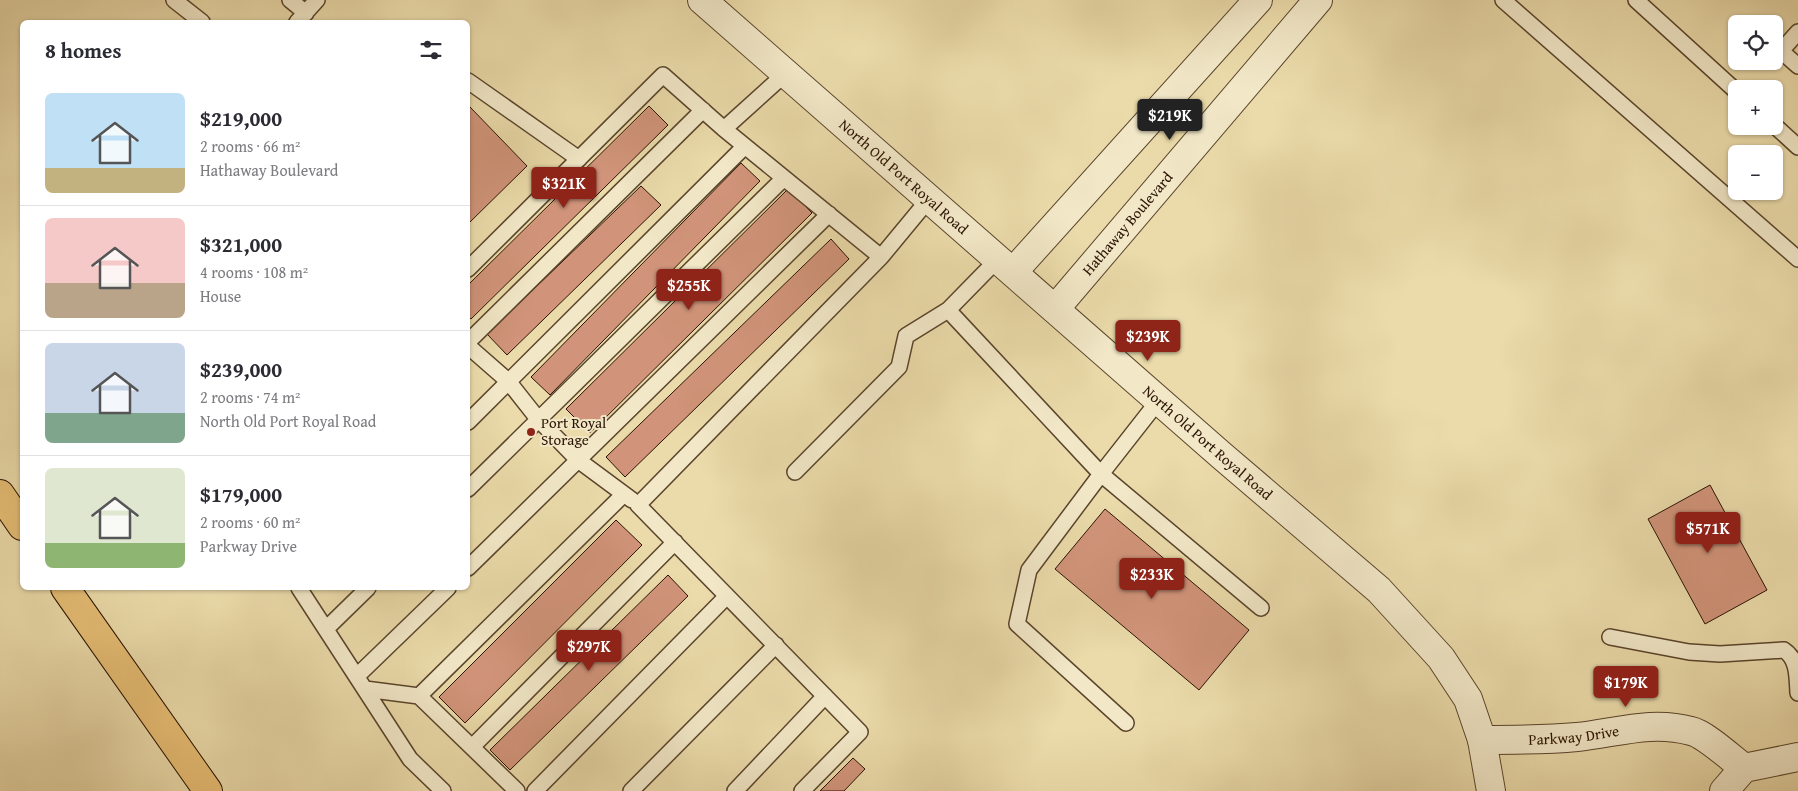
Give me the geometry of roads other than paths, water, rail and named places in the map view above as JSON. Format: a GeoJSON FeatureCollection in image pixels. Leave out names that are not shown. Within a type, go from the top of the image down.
{"type":"FeatureCollection","features":[{"type":"Feature","properties":{"kind":"highway"},"geometry":{"type":"LineString","coordinates":[[0,494],[20,523]]}},
{"type":"Feature","properties":{"kind":"highway"},"geometry":{"type":"LineString","coordinates":[[66,590],[208,791]]}},
{"type":"Feature","properties":{"kind":"street","name":"North Old Port Royal Road"},"geometry":{"type":"LineString","coordinates":[[702,0],[1379,590],[1441,658],[1468,700],[1482,740],[1491,791]]}},
{"type":"Feature","properties":{"kind":"street"},"geometry":{"type":"LineString","coordinates":[[1006,266],[1258,0]]}},
{"type":"Feature","properties":{"kind":"street","name":"Hathaway Boulevard"},"geometry":{"type":"LineString","coordinates":[[1055,309],[1318,0]]}},
{"type":"Feature","properties":{"kind":"street","name":"Parkway Drive"},"geometry":{"type":"LineString","coordinates":[[1482,740],[1532,740],[1580,736],[1649,726],[1692,731],[1720,748],[1744,768]]}},
{"type":"Feature","properties":{"kind":"street"},"geometry":{"type":"LineString","coordinates":[[1724,791],[1744,768],[1798,757]]}},
{"type":"Feature","properties":{"kind":"lane"},"geometry":{"type":"LineString","coordinates":[[174,0],[199,20]]}},
{"type":"Feature","properties":{"kind":"lane"},"geometry":{"type":"LineString","coordinates":[[290,0],[301,18],[317,0]]}},
{"type":"Feature","properties":{"kind":"lane"},"geometry":{"type":"LineString","coordinates":[[1502,0],[1798,259]]}},
{"type":"Feature","properties":{"kind":"lane"},"geometry":{"type":"LineString","coordinates":[[1636,0],[1728,84]]}},
{"type":"Feature","properties":{"kind":"lane"},"geometry":{"type":"LineString","coordinates":[[1798,32],[1781,51],[1798,66]]}},
{"type":"Feature","properties":{"kind":"lane"},"geometry":{"type":"LineString","coordinates":[[724,129],[786,73]]}},
{"type":"Feature","properties":{"kind":"lane"},"geometry":{"type":"LineString","coordinates":[[470,267],[663,75],[724,129],[881,257]]}},
{"type":"Feature","properties":{"kind":"lane"},"geometry":{"type":"LineString","coordinates":[[470,81],[579,159]]}},
{"type":"Feature","properties":{"kind":"lane"},"geometry":{"type":"LineString","coordinates":[[470,342],[703,110]]}},
{"type":"Feature","properties":{"kind":"lane"},"geometry":{"type":"LineString","coordinates":[[1783,133],[1798,147]]}},
{"type":"Feature","properties":{"kind":"lane"},"geometry":{"type":"LineString","coordinates":[[470,420],[745,146]]}},
{"type":"Feature","properties":{"kind":"lane"},"geometry":{"type":"LineString","coordinates":[[470,487],[784,178]]}},
{"type":"Feature","properties":{"kind":"lane"},"geometry":{"type":"LineString","coordinates":[[638,505],[881,257],[929,199]]}},
{"type":"Feature","properties":{"kind":"lane"},"geometry":{"type":"LineString","coordinates":[[470,566],[829,214]]}},
{"type":"Feature","properties":{"kind":"lane"},"geometry":{"type":"LineString","coordinates":[[795,472],[899,367],[906,336],[948,310],[1006,266]]}},
{"type":"Feature","properties":{"kind":"lane"},"geometry":{"type":"LineString","coordinates":[[948,310],[1101,474],[1261,608]]}},
{"type":"Feature","properties":{"kind":"lane"},"geometry":{"type":"LineString","coordinates":[[470,346],[508,381],[538,420],[578,460],[638,505],[860,732],[802,791]]}},
{"type":"Feature","properties":{"kind":"lane"},"geometry":{"type":"LineString","coordinates":[[1126,723],[1017,624],[1029,570],[1159,400]]}},
{"type":"Feature","properties":{"kind":"lane"},"geometry":{"type":"LineString","coordinates":[[419,696],[624,494]]}},
{"type":"Feature","properties":{"kind":"lane"},"geometry":{"type":"LineString","coordinates":[[473,746],[675,542]]}},
{"type":"Feature","properties":{"kind":"lane"},"geometry":{"type":"LineString","coordinates":[[301,590],[410,759],[443,791]]}},
{"type":"Feature","properties":{"kind":"lane"},"geometry":{"type":"LineString","coordinates":[[326,629],[366,590]]}},
{"type":"Feature","properties":{"kind":"lane"},"geometry":{"type":"LineString","coordinates":[[361,683],[446,590]]}},
{"type":"Feature","properties":{"kind":"lane"},"geometry":{"type":"LineString","coordinates":[[535,791],[727,596]]}},
{"type":"Feature","properties":{"kind":"lane"},"geometry":{"type":"LineString","coordinates":[[1610,637],[1689,652],[1720,654],[1784,650],[1792,654],[1796,663],[1798,693]]}},
{"type":"Feature","properties":{"kind":"lane"},"geometry":{"type":"LineString","coordinates":[[632,791],[776,646]]}},
{"type":"Feature","properties":{"kind":"lane"},"geometry":{"type":"LineString","coordinates":[[361,683],[419,696],[473,746],[517,791]]}},
{"type":"Feature","properties":{"kind":"lane"},"geometry":{"type":"LineString","coordinates":[[734,791],[825,696]]}},
{"type":"Feature","properties":{"kind":"place","name":"Port Royal Storage"},"geometry":{"type":"Point","coordinates":[531,432]}}]}
